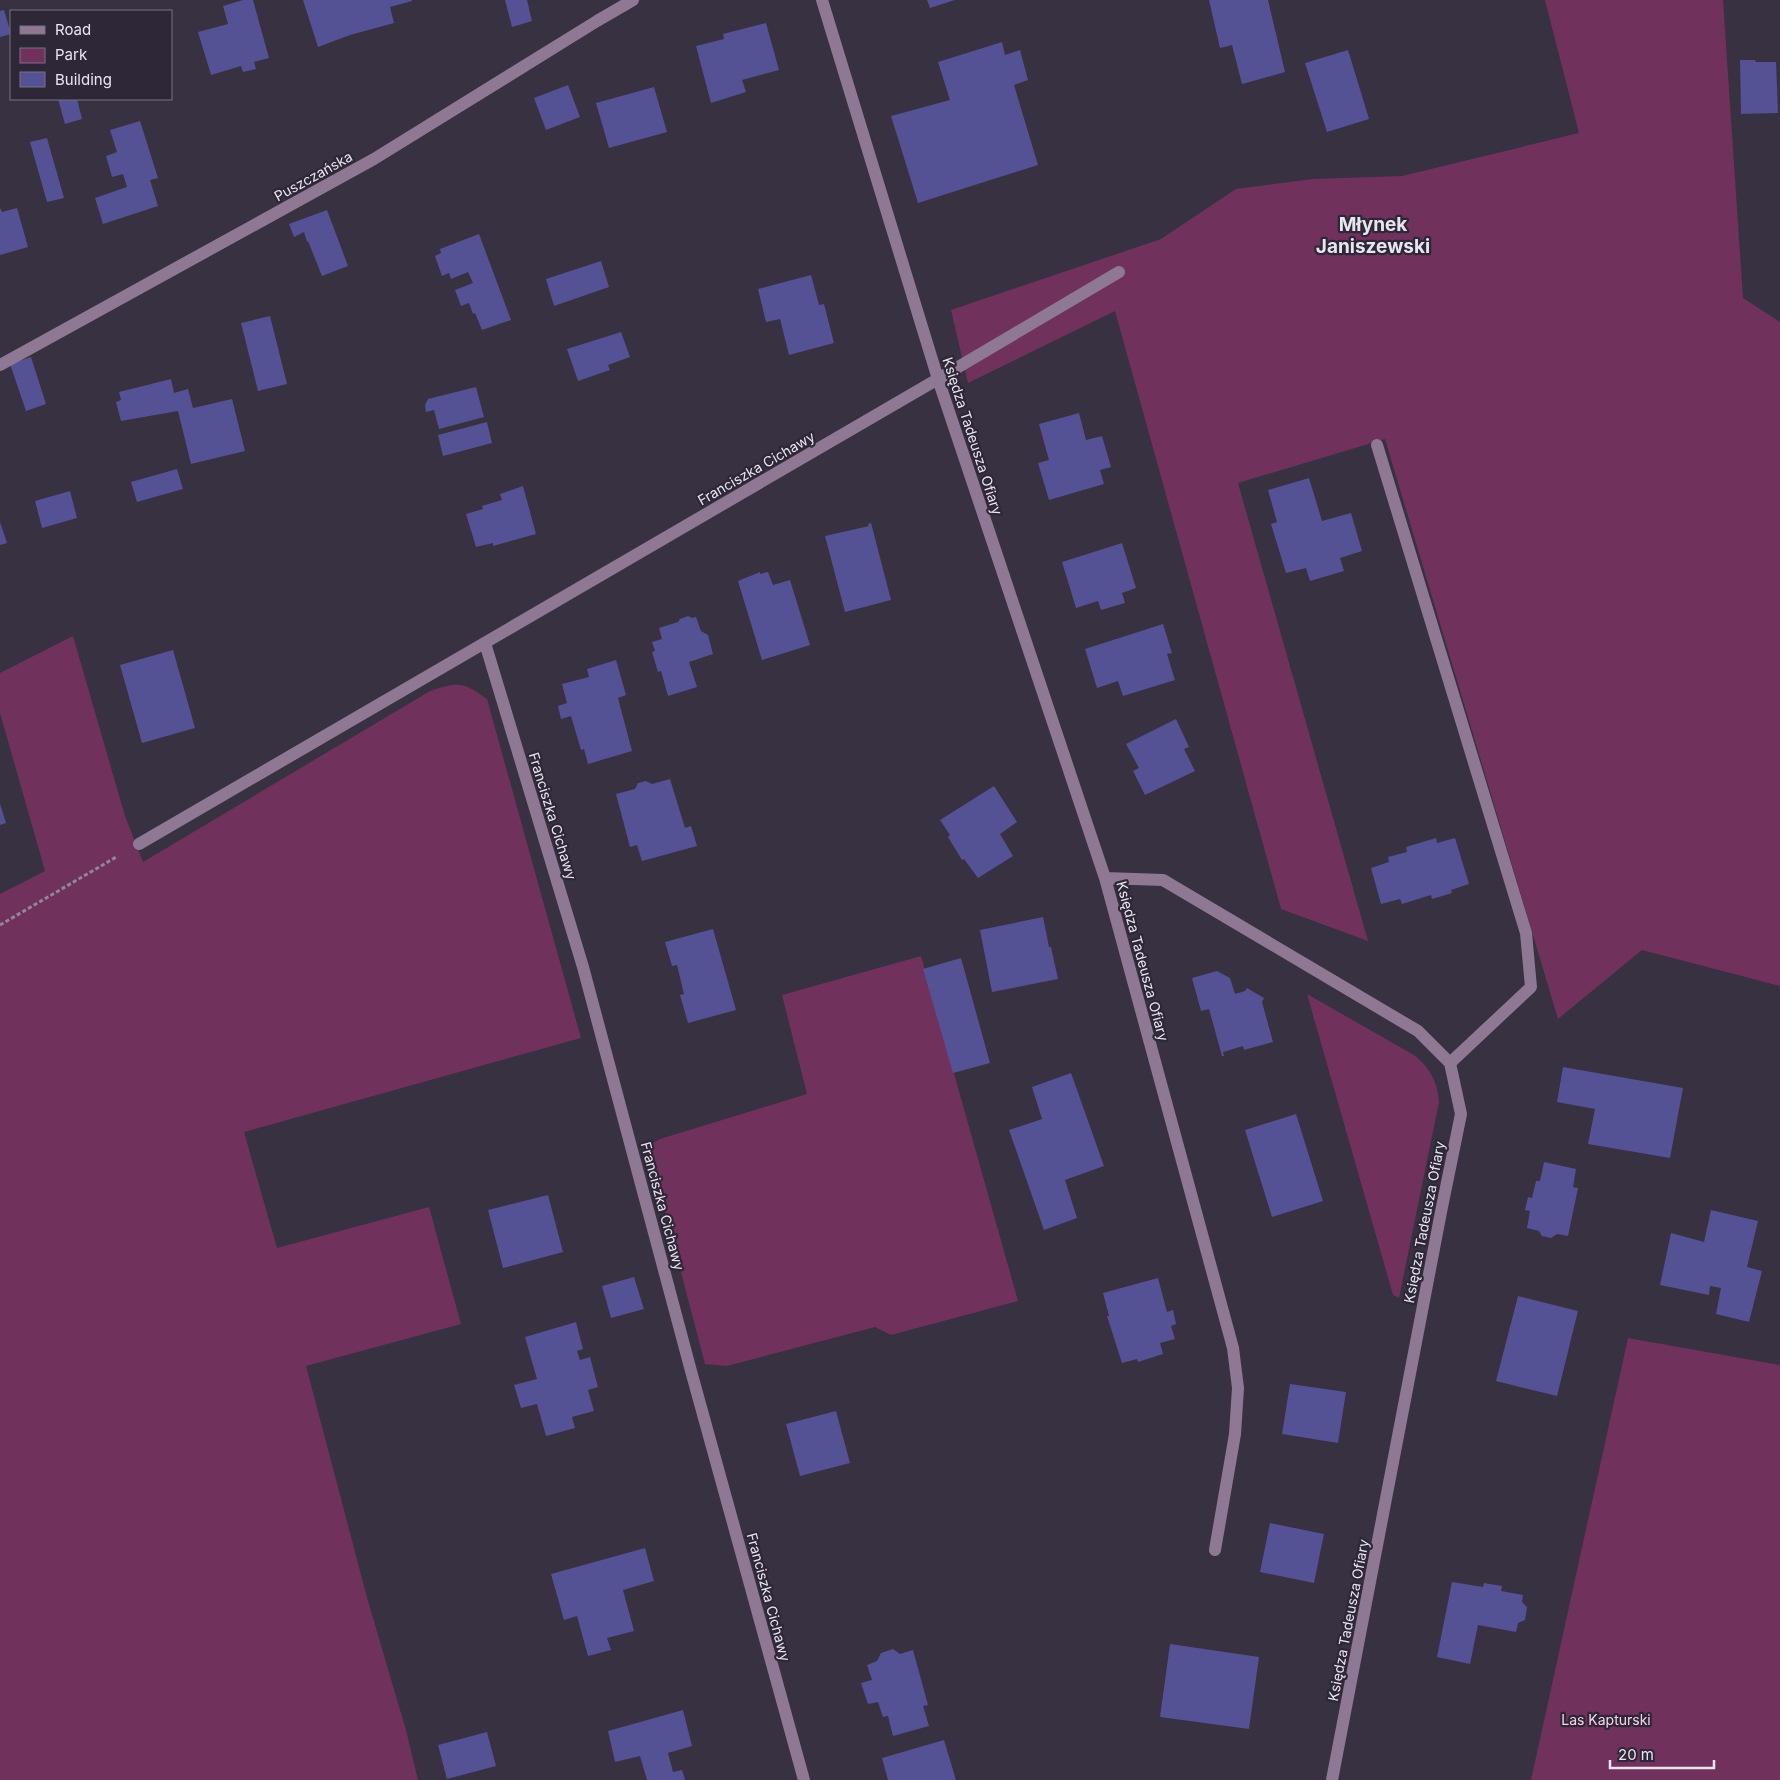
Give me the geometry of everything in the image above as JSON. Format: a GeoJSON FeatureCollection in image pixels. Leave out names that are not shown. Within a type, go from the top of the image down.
{"type":"FeatureCollection","features":[{"type":"Feature","properties":{"kind":"street","name":"Puszczańska"},"geometry":{"type":"LineString","coordinates":[[0,365],[374,159],[633,0]]}},
{"type":"Feature","properties":{"kind":"street","name":"Księdza Tadeusza Ofiary"},"geometry":{"type":"LineString","coordinates":[[822,0],[938,379],[1105,878],[1233,1348],[1238,1388],[1235,1434],[1215,1550]]}},
{"type":"Feature","properties":{"kind":"street","name":"Franciszka Cichawy"},"geometry":{"type":"LineString","coordinates":[[139,844],[1119,272]]}},
{"type":"Feature","properties":{"kind":"street"},"geometry":{"type":"LineString","coordinates":[[1377,445],[1526,933],[1531,987],[1450,1062]]}},
{"type":"Feature","properties":{"kind":"street","name":"Franciszka Cichawy"},"geometry":{"type":"LineString","coordinates":[[485,642],[584,968],[691,1371],[804,1780]]}},
{"type":"Feature","properties":{"kind":"street","name":"Księdza Tadeusza Ofiary"},"geometry":{"type":"LineString","coordinates":[[1105,878],[1163,880],[1418,1031],[1450,1062],[1461,1114],[1440,1212],[1332,1780]]}},
{"type":"Feature","properties":{"kind":"path"},"geometry":{"type":"LineString","coordinates":[[0,924],[139,844]]}},
{"type":"Feature","properties":{"kind":"green space"},"geometry":{"type":"Polygon","coordinates":[[[1545,0],[1723,0],[1743,298],[1780,322],[1780,986],[1642,950],[1558,1019],[1385,439],[1238,483],[1368,941],[1281,909],[1115,311],[968,383],[951,310],[1161,239],[1236,189],[1313,179],[1402,176],[1579,133],[1545,0]]]}},
{"type":"Feature","properties":{"kind":"green space"},"geometry":{"type":"Polygon","coordinates":[[[73,636],[125,816],[143,862],[430,691],[447,686],[460,685],[471,689],[487,699],[581,1038],[244,1132],[277,1248],[429,1207],[461,1324],[306,1366],[368,1601],[406,1730],[418,1780],[0,1780],[0,894],[45,871],[0,713],[0,673],[73,636]]]}},
{"type":"Feature","properties":{"kind":"green space"},"geometry":{"type":"Polygon","coordinates":[[[921,956],[1018,1301],[891,1335],[875,1327],[727,1366],[705,1364],[648,1146],[660,1139],[807,1094],[782,995],[921,956]]]}},
{"type":"Feature","properties":{"kind":"green space"},"geometry":{"type":"Polygon","coordinates":[[[1307,994],[1414,1055],[1429,1070],[1437,1088],[1439,1102],[1399,1298],[1393,1295],[1307,994]]]}},
{"type":"Feature","properties":{"kind":"green space","name":"Las Kapturski"},"geometry":{"type":"Polygon","coordinates":[[[1628,1338],[1780,1365],[1780,1780],[1531,1780],[1628,1338]]]}},
{"type":"Feature","properties":{"kind":"building"},"geometry":{"type":"Polygon","coordinates":[[[243,0],[253,0],[269,58],[254,62],[256,69],[243,72],[241,66],[211,75],[198,32],[228,24],[223,6],[243,0]]]}},
{"type":"Feature","properties":{"kind":"building"},"geometry":{"type":"Polygon","coordinates":[[[303,0],[412,1],[390,7],[394,23],[350,35],[318,47],[303,0]]]}},
{"type":"Feature","properties":{"kind":"building"},"geometry":{"type":"Polygon","coordinates":[[[505,0],[527,0],[532,21],[512,27],[505,0]]]}},
{"type":"Feature","properties":{"kind":"building"},"geometry":{"type":"Polygon","coordinates":[[[927,0],[955,0],[930,8],[927,0]]]}},
{"type":"Feature","properties":{"kind":"building"},"geometry":{"type":"Polygon","coordinates":[[[1209,0],[1268,0],[1285,72],[1242,84],[1232,45],[1220,48],[1209,0]]]}},
{"type":"Feature","properties":{"kind":"building"},"geometry":{"type":"Polygon","coordinates":[[[4,10],[10,34],[0,37],[0,11],[4,10]]]}},
{"type":"Feature","properties":{"kind":"building"},"geometry":{"type":"Polygon","coordinates":[[[766,23],[779,70],[742,80],[746,92],[711,103],[696,46],[724,39],[723,34],[766,23]]]}},
{"type":"Feature","properties":{"kind":"building"},"geometry":{"type":"Polygon","coordinates":[[[1002,42],[1005,55],[1020,50],[1028,80],[1014,85],[1038,165],[918,203],[891,116],[950,100],[938,62],[1002,42]]]}},
{"type":"Feature","properties":{"kind":"building"},"geometry":{"type":"Polygon","coordinates":[[[1348,50],[1369,119],[1327,132],[1305,63],[1348,50]]]}},
{"type":"Feature","properties":{"kind":"building"},"geometry":{"type":"Polygon","coordinates":[[[1740,60],[1776,62],[1778,113],[1741,114],[1740,60]]]}},
{"type":"Feature","properties":{"kind":"building"},"geometry":{"type":"Polygon","coordinates":[[[568,85],[580,117],[546,130],[534,98],[568,85]]]}},
{"type":"Feature","properties":{"kind":"building"},"geometry":{"type":"Polygon","coordinates":[[[654,87],[667,132],[609,148],[596,103],[654,87]]]}},
{"type":"Feature","properties":{"kind":"building"},"geometry":{"type":"Polygon","coordinates":[[[58,100],[77,100],[82,119],[65,124],[58,100]]]}},
{"type":"Feature","properties":{"kind":"building"},"geometry":{"type":"Polygon","coordinates":[[[140,121],[158,178],[150,180],[158,206],[103,224],[95,198],[127,187],[123,174],[112,177],[106,156],[117,152],[110,130],[140,121]]]}},
{"type":"Feature","properties":{"kind":"building"},"geometry":{"type":"Polygon","coordinates":[[[47,138],[64,198],[47,202],[30,142],[47,138]]]}},
{"type":"Feature","properties":{"kind":"building"},"geometry":{"type":"Polygon","coordinates":[[[0,208],[2,212],[17,208],[28,247],[0,255],[0,208]]]}},
{"type":"Feature","properties":{"kind":"building"},"geometry":{"type":"Polygon","coordinates":[[[327,210],[348,266],[322,276],[304,232],[294,237],[289,224],[327,210]]]}},
{"type":"Feature","properties":{"kind":"building"},"geometry":{"type":"Polygon","coordinates":[[[479,234],[511,320],[482,330],[469,303],[461,306],[455,290],[473,283],[468,272],[451,279],[449,273],[442,276],[435,256],[441,253],[440,249],[479,234]]]}},
{"type":"Feature","properties":{"kind":"building"},"geometry":{"type":"Polygon","coordinates":[[[601,261],[609,287],[554,306],[546,279],[601,261]]]}},
{"type":"Feature","properties":{"kind":"building"},"geometry":{"type":"Polygon","coordinates":[[[811,275],[819,305],[824,304],[834,343],[789,355],[780,319],[766,322],[758,289],[811,275]]]}},
{"type":"Feature","properties":{"kind":"building"},"geometry":{"type":"Polygon","coordinates":[[[270,316],[287,384],[258,391],[241,323],[270,316]]]}},
{"type":"Feature","properties":{"kind":"building"},"geometry":{"type":"Polygon","coordinates":[[[621,332],[630,357],[608,365],[610,370],[578,381],[567,349],[621,332]]]}},
{"type":"Feature","properties":{"kind":"building"},"geometry":{"type":"Polygon","coordinates":[[[31,357],[46,404],[26,411],[10,364],[31,357]]]}},
{"type":"Feature","properties":{"kind":"building"},"geometry":{"type":"Polygon","coordinates":[[[171,379],[174,393],[188,389],[193,408],[232,399],[245,451],[191,464],[178,411],[121,421],[116,402],[121,400],[119,392],[171,379]]]}},
{"type":"Feature","properties":{"kind":"building"},"geometry":{"type":"Polygon","coordinates":[[[476,387],[484,417],[439,429],[434,410],[426,412],[425,405],[428,399],[476,387]]]}},
{"type":"Feature","properties":{"kind":"building"},"geometry":{"type":"Polygon","coordinates":[[[1079,413],[1086,440],[1102,436],[1111,467],[1100,470],[1104,484],[1049,500],[1038,463],[1049,460],[1039,424],[1079,413]]]}},
{"type":"Feature","properties":{"kind":"building"},"geometry":{"type":"Polygon","coordinates":[[[487,422],[492,443],[443,456],[438,435],[487,422]]]}},
{"type":"Feature","properties":{"kind":"building"},"geometry":{"type":"Polygon","coordinates":[[[177,469],[183,489],[137,502],[131,482],[177,469]]]}},
{"type":"Feature","properties":{"kind":"building"},"geometry":{"type":"Polygon","coordinates":[[[1309,478],[1322,521],[1351,513],[1362,551],[1340,558],[1344,571],[1310,581],[1306,568],[1286,573],[1271,524],[1277,522],[1268,490],[1309,478]]]}},
{"type":"Feature","properties":{"kind":"building"},"geometry":{"type":"Polygon","coordinates":[[[523,486],[536,534],[493,546],[493,543],[476,547],[466,514],[483,509],[482,506],[502,500],[500,494],[523,486]]]}},
{"type":"Feature","properties":{"kind":"building"},"geometry":{"type":"Polygon","coordinates":[[[70,491],[77,518],[42,528],[35,501],[70,491]]]}},
{"type":"Feature","properties":{"kind":"building"},"geometry":{"type":"Polygon","coordinates":[[[0,522],[7,543],[0,545],[0,522]]]}},
{"type":"Feature","properties":{"kind":"building"},"geometry":{"type":"Polygon","coordinates":[[[871,523],[891,600],[845,612],[825,536],[869,526],[868,524],[871,523]]]}},
{"type":"Feature","properties":{"kind":"building"},"geometry":{"type":"Polygon","coordinates":[[[1122,543],[1136,588],[1122,593],[1125,603],[1101,610],[1098,601],[1076,608],[1062,562],[1122,543]]]}},
{"type":"Feature","properties":{"kind":"building"},"geometry":{"type":"Polygon","coordinates":[[[760,572],[760,574],[768,572],[773,585],[790,580],[810,645],[762,660],[738,581],[760,572]]]}},
{"type":"Feature","properties":{"kind":"building"},"geometry":{"type":"Polygon","coordinates":[[[688,616],[696,617],[701,631],[708,635],[713,654],[689,662],[697,687],[668,696],[661,671],[658,672],[652,652],[655,651],[652,642],[662,639],[659,628],[678,622],[680,619],[688,616]]]}},
{"type":"Feature","properties":{"kind":"building"},"geometry":{"type":"Polygon","coordinates":[[[1163,624],[1172,653],[1167,654],[1175,680],[1123,696],[1118,681],[1097,688],[1085,649],[1163,624]]]}},
{"type":"Feature","properties":{"kind":"building"},"geometry":{"type":"Polygon","coordinates":[[[173,650],[195,728],[142,743],[120,665],[173,650]]]}},
{"type":"Feature","properties":{"kind":"building"},"geometry":{"type":"Polygon","coordinates":[[[616,660],[626,695],[618,698],[632,751],[588,764],[584,749],[581,750],[571,716],[561,719],[558,706],[567,703],[562,684],[589,677],[587,669],[616,660]]]}},
{"type":"Feature","properties":{"kind":"building"},"geometry":{"type":"Polygon","coordinates":[[[1176,719],[1189,747],[1184,749],[1195,771],[1145,795],[1133,771],[1139,768],[1126,744],[1176,719]]]}},
{"type":"Feature","properties":{"kind":"building"},"geometry":{"type":"Polygon","coordinates":[[[670,779],[685,828],[691,826],[697,846],[642,861],[637,845],[630,847],[616,794],[635,789],[638,783],[646,781],[652,784],[670,779]]]}},
{"type":"Feature","properties":{"kind":"building"},"geometry":{"type":"Polygon","coordinates":[[[994,786],[1017,822],[1000,834],[1013,856],[978,878],[964,859],[962,860],[948,837],[950,835],[940,820],[994,786]]]}},
{"type":"Feature","properties":{"kind":"building"},"geometry":{"type":"Polygon","coordinates":[[[0,804],[6,823],[0,825],[0,804]]]}},
{"type":"Feature","properties":{"kind":"building"},"geometry":{"type":"Polygon","coordinates":[[[1436,838],[1437,843],[1455,838],[1469,884],[1451,890],[1452,893],[1432,899],[1431,895],[1402,904],[1400,899],[1381,904],[1371,868],[1389,862],[1388,857],[1407,852],[1406,847],[1436,838]]]}},
{"type":"Feature","properties":{"kind":"building"},"geometry":{"type":"Polygon","coordinates":[[[1043,917],[1058,979],[992,992],[980,930],[1043,917]]]}},
{"type":"Feature","properties":{"kind":"building"},"geometry":{"type":"Polygon","coordinates":[[[713,929],[736,1010],[688,1023],[680,995],[684,994],[677,965],[672,966],[665,942],[713,929]]]}},
{"type":"Feature","properties":{"kind":"building"},"geometry":{"type":"Polygon","coordinates":[[[961,958],[990,1063],[953,1073],[923,969],[961,958]]]}},
{"type":"Feature","properties":{"kind":"building"},"geometry":{"type":"Polygon","coordinates":[[[1217,971],[1230,978],[1235,994],[1245,991],[1247,988],[1264,998],[1262,1002],[1273,1042],[1244,1050],[1243,1046],[1223,1052],[1224,1056],[1222,1056],[1209,1009],[1201,1011],[1192,978],[1217,971]]]}},
{"type":"Feature","properties":{"kind":"building"},"geometry":{"type":"Polygon","coordinates":[[[1563,1067],[1683,1088],[1670,1158],[1588,1144],[1595,1109],[1557,1102],[1563,1067]]]}},
{"type":"Feature","properties":{"kind":"building"},"geometry":{"type":"Polygon","coordinates":[[[1071,1073],[1104,1166],[1065,1180],[1077,1218],[1044,1230],[1009,1130],[1042,1119],[1032,1087],[1071,1073]]]}},
{"type":"Feature","properties":{"kind":"building"},"geometry":{"type":"Polygon","coordinates":[[[1296,1114],[1323,1201],[1272,1217],[1245,1130],[1296,1114]]]}},
{"type":"Feature","properties":{"kind":"building"},"geometry":{"type":"Polygon","coordinates":[[[1544,1162],[1576,1169],[1573,1187],[1578,1188],[1568,1236],[1557,1234],[1551,1238],[1542,1236],[1539,1231],[1527,1228],[1530,1211],[1525,1210],[1528,1197],[1532,1198],[1536,1181],[1540,1181],[1544,1162]]]}},
{"type":"Feature","properties":{"kind":"building"},"geometry":{"type":"Polygon","coordinates":[[[548,1195],[563,1252],[503,1268],[488,1210],[548,1195]]]}},
{"type":"Feature","properties":{"kind":"building"},"geometry":{"type":"Polygon","coordinates":[[[1711,1210],[1758,1221],[1747,1267],[1762,1271],[1749,1322],[1716,1314],[1721,1288],[1710,1286],[1709,1295],[1660,1285],[1671,1233],[1704,1242],[1711,1210]]]}},
{"type":"Feature","properties":{"kind":"building"},"geometry":{"type":"Polygon","coordinates":[[[634,1277],[644,1309],[611,1318],[602,1286],[634,1277]]]}},
{"type":"Feature","properties":{"kind":"building"},"geometry":{"type":"Polygon","coordinates":[[[1158,1278],[1167,1312],[1173,1310],[1176,1324],[1171,1326],[1175,1339],[1160,1343],[1163,1354],[1138,1362],[1137,1359],[1122,1363],[1107,1316],[1109,1316],[1103,1293],[1158,1278]]]}},
{"type":"Feature","properties":{"kind":"building"},"geometry":{"type":"Polygon","coordinates":[[[1518,1296],[1578,1311],[1557,1396],[1496,1381],[1518,1296]]]}},
{"type":"Feature","properties":{"kind":"building"},"geometry":{"type":"Polygon","coordinates":[[[576,1322],[583,1349],[577,1351],[580,1360],[590,1357],[598,1387],[588,1390],[594,1411],[572,1417],[575,1428],[546,1436],[537,1404],[521,1408],[514,1385],[537,1379],[525,1337],[576,1322]]]}},
{"type":"Feature","properties":{"kind":"building"},"geometry":{"type":"Polygon","coordinates":[[[1290,1384],[1346,1392],[1338,1443],[1282,1434],[1290,1384]]]}},
{"type":"Feature","properties":{"kind":"building"},"geometry":{"type":"Polygon","coordinates":[[[836,1411],[850,1463],[800,1476],[786,1424],[836,1411]]]}},
{"type":"Feature","properties":{"kind":"building"},"geometry":{"type":"Polygon","coordinates":[[[1270,1523],[1324,1534],[1314,1583],[1260,1572],[1270,1523]]]}},
{"type":"Feature","properties":{"kind":"building"},"geometry":{"type":"Polygon","coordinates":[[[645,1548],[654,1581],[623,1590],[634,1631],[607,1638],[611,1650],[588,1656],[577,1616],[564,1620],[551,1574],[645,1548]]]}},
{"type":"Feature","properties":{"kind":"building"},"geometry":{"type":"Polygon","coordinates":[[[1452,1582],[1483,1587],[1484,1583],[1502,1586],[1501,1591],[1523,1595],[1522,1602],[1527,1607],[1525,1620],[1518,1623],[1516,1632],[1478,1625],[1470,1664],[1437,1657],[1452,1582]]]}},
{"type":"Feature","properties":{"kind":"building"},"geometry":{"type":"Polygon","coordinates":[[[1170,1644],[1259,1657],[1249,1729],[1160,1717],[1170,1644]]]}},
{"type":"Feature","properties":{"kind":"building"},"geometry":{"type":"Polygon","coordinates":[[[893,1649],[900,1654],[913,1650],[928,1705],[923,1706],[929,1726],[893,1736],[888,1716],[883,1717],[878,1702],[868,1704],[861,1683],[872,1680],[867,1665],[877,1661],[881,1653],[893,1649]]]}},
{"type":"Feature","properties":{"kind":"building"},"geometry":{"type":"Polygon","coordinates":[[[683,1710],[692,1746],[668,1753],[673,1772],[682,1770],[685,1780],[647,1780],[640,1756],[615,1762],[608,1731],[683,1710]]]}},
{"type":"Feature","properties":{"kind":"building"},"geometry":{"type":"Polygon","coordinates":[[[487,1732],[496,1766],[447,1779],[438,1745],[487,1732]]]}},
{"type":"Feature","properties":{"kind":"building"},"geometry":{"type":"Polygon","coordinates":[[[944,1740],[956,1780],[888,1780],[882,1758],[944,1740]]]}},
{"type":"Feature","properties":{"kind":"district","name":"Młynek Janiszewski"},"geometry":{"type":"Point","coordinates":[1373,235]}}]}
